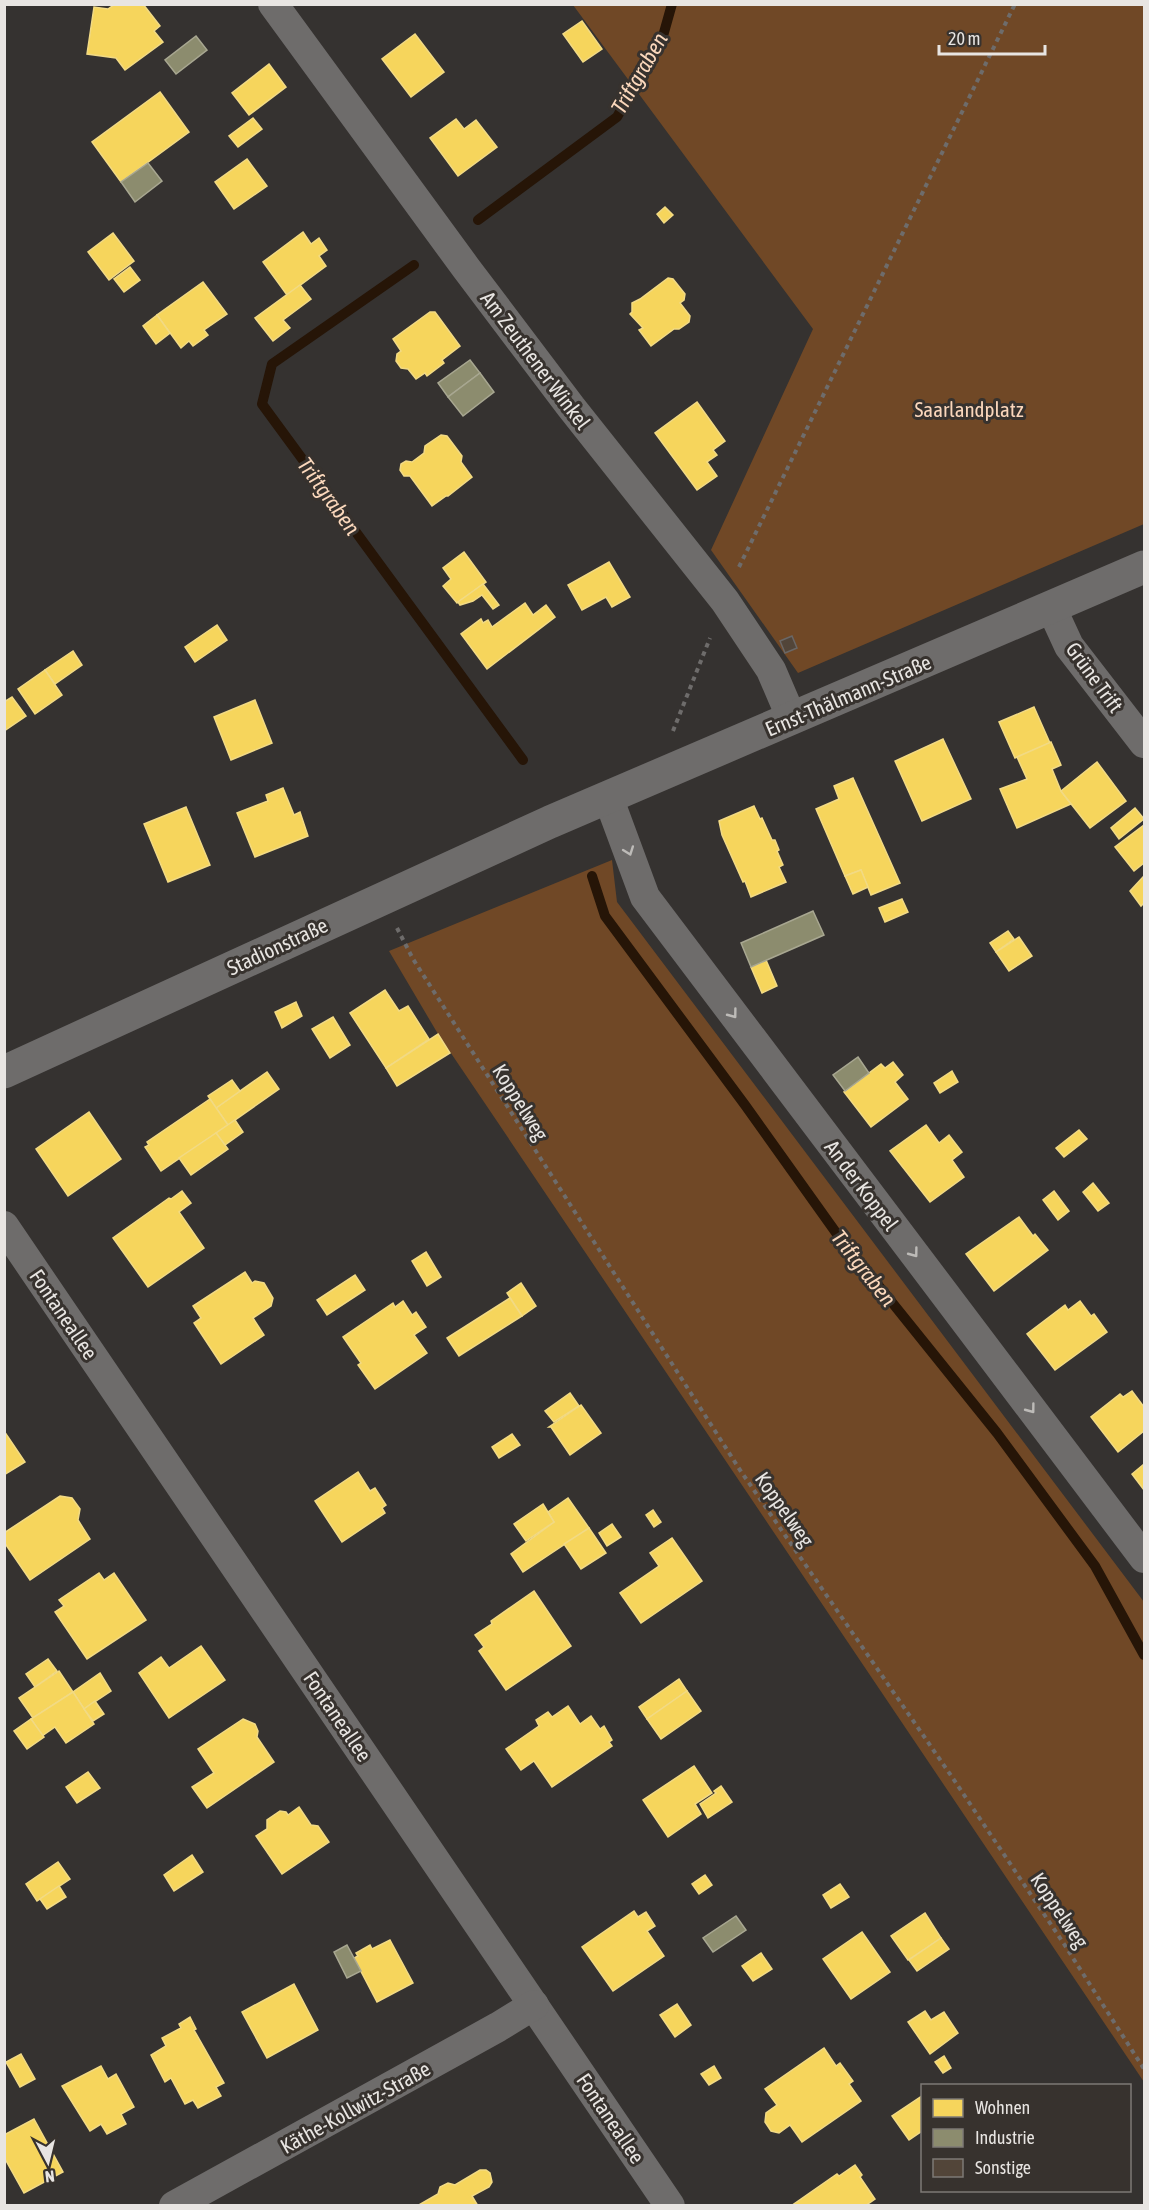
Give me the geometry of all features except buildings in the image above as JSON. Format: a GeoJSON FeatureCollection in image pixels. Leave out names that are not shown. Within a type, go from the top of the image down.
{"type":"FeatureCollection","features":[{"type":"Feature","properties":{"kind":"street","name":"Am Zeuthener Winkel"},"geometry":{"type":"LineString","coordinates":[[273,4],[571,407],[730,588],[771,670],[792,719]]}},
{"type":"Feature","properties":{"kind":"street","name":"Ernst-Thälmann-Straße"},"geometry":{"type":"LineString","coordinates":[[550,822],[1144,567]]}},
{"type":"Feature","properties":{"kind":"street","name":"Grüne Trift"},"geometry":{"type":"LineString","coordinates":[[1051,607],[1069,646],[1144,743]]}},
{"type":"Feature","properties":{"kind":"street","name":"An der Koppel"},"geometry":{"type":"LineString","coordinates":[[608,797],[645,897],[1144,1558]]}},
{"type":"Feature","properties":{"kind":"street","name":"Stadionstraße"},"geometry":{"type":"LineString","coordinates":[[4,1072],[550,822]]}},
{"type":"Feature","properties":{"kind":"street","name":"Fontaneallee"},"geometry":{"type":"LineString","coordinates":[[4,1226],[670,2205]]}},
{"type":"Feature","properties":{"kind":"street","name":"Käthe-Kollwitz-Straße"},"geometry":{"type":"LineString","coordinates":[[174,2205],[498,2028],[534,2005]]}},
{"type":"Feature","properties":{"kind":"path"},"geometry":{"type":"LineString","coordinates":[[672,731],[730,588],[1015,4]]}},
{"type":"Feature","properties":{"kind":"path","name":"Koppelweg"},"geometry":{"type":"LineString","coordinates":[[413,959],[670,1363],[1025,1885],[1144,2069]]}},
{"type":"Feature","properties":{"kind":"green space","name":"Saarlandplatz"},"geometry":{"type":"Polygon","coordinates":[[[573,5],[1144,5],[1144,524],[798,673],[711,550],[813,329],[573,5]]]}},
{"type":"Feature","properties":{"kind":"green space"},"geometry":{"type":"Polygon","coordinates":[[[612,860],[617,902],[1144,1602],[1144,2082],[438,1034],[389,951],[612,860]]]}},
{"type":"Feature","properties":{"kind":"waterway","name":"Triftgraben"},"geometry":{"type":"LineString","coordinates":[[478,220],[617,117],[663,36],[672,4]]}},
{"type":"Feature","properties":{"kind":"waterway","name":"Triftgraben"},"geometry":{"type":"LineString","coordinates":[[414,265],[272,364],[262,404],[523,760]]}},
{"type":"Feature","properties":{"kind":"waterway","name":"Triftgraben"},"geometry":{"type":"LineString","coordinates":[[592,876],[605,916],[837,1234],[997,1433],[1095,1566],[1144,1655]]}}]}
